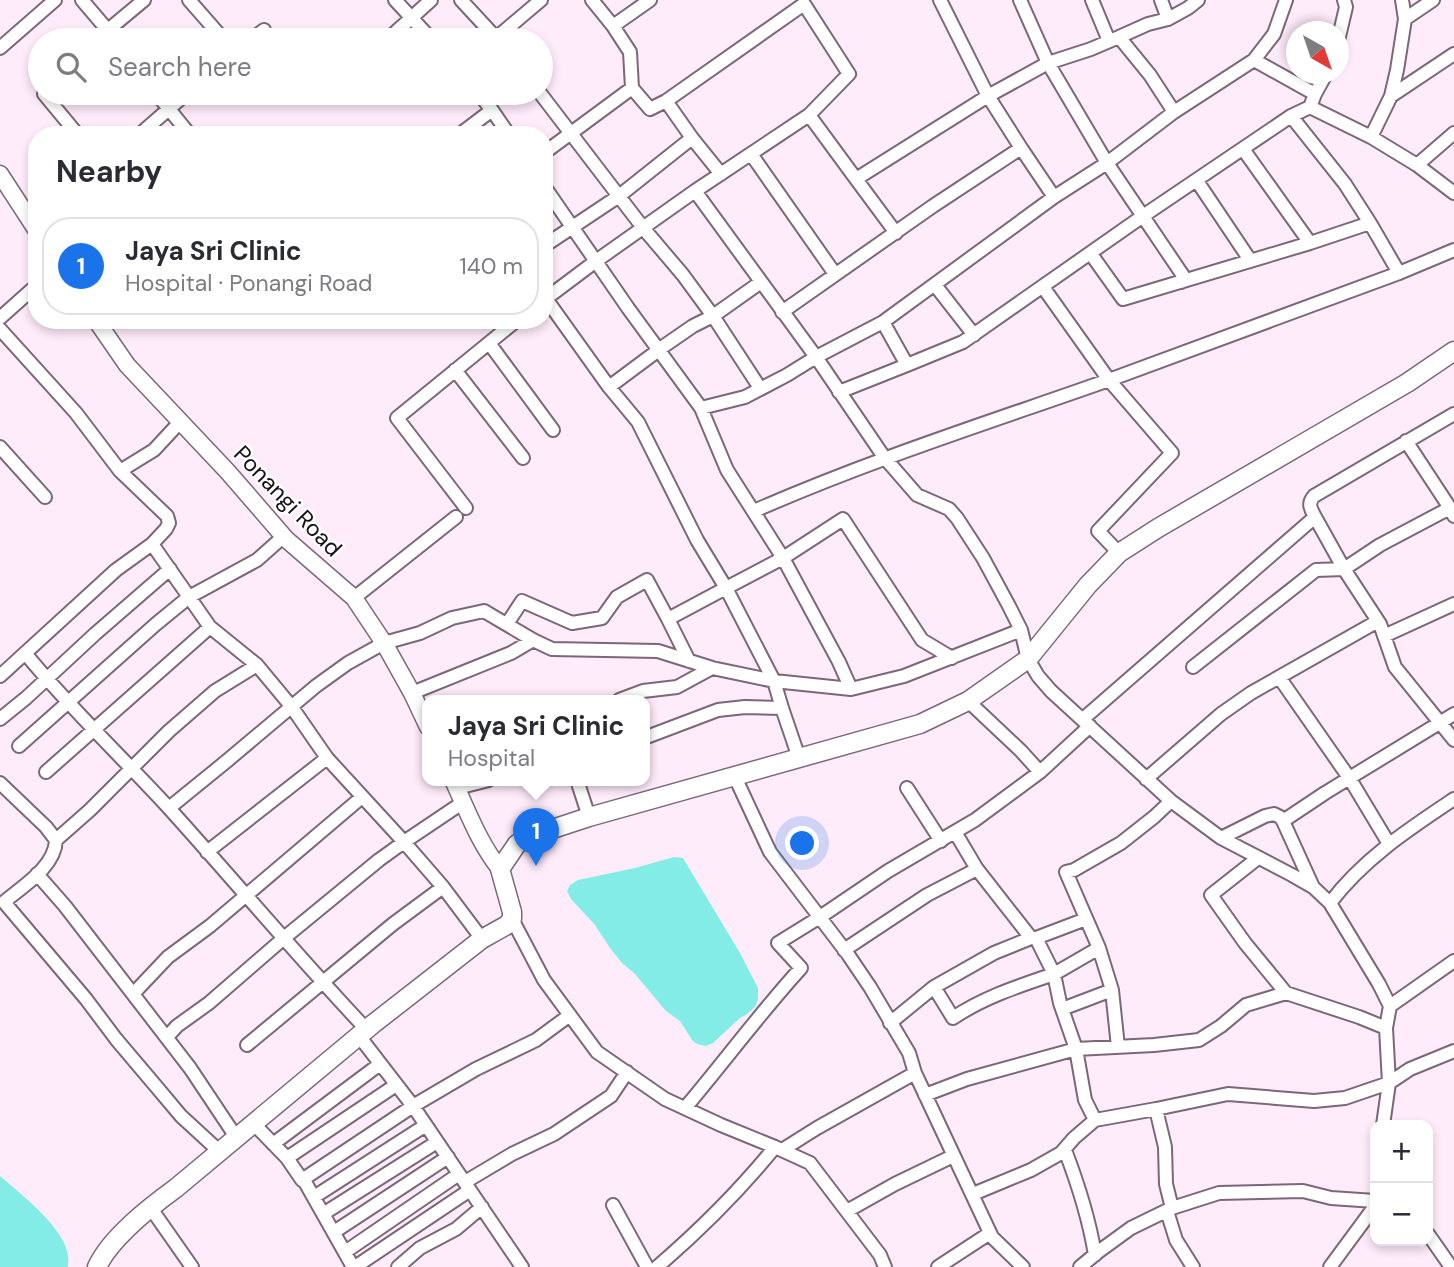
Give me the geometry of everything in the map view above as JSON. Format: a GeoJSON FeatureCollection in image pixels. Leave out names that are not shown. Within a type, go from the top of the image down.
{"type":"FeatureCollection","features":[{"type":"Feature","properties":{"kind":"main road"},"geometry":{"type":"LineString","coordinates":[[100,1265],[113,1243],[150,1207],[482,939],[507,925],[512,919],[512,912],[500,869],[517,844],[531,836],[589,817],[920,724],[968,701],[1028,659],[1088,585],[1119,553],[1169,521],[1407,383],[1454,351]]}},
{"type":"Feature","properties":{"kind":"street"},"geometry":{"type":"LineString","coordinates":[[0,48],[55,0]]}},
{"type":"Feature","properties":{"kind":"street"},"geometry":{"type":"LineString","coordinates":[[82,0],[106,28]]}},
{"type":"Feature","properties":{"kind":"street"},"geometry":{"type":"LineString","coordinates":[[118,28],[144,0]]}},
{"type":"Feature","properties":{"kind":"street"},"geometry":{"type":"LineString","coordinates":[[189,0],[214,28]]}},
{"type":"Feature","properties":{"kind":"street"},"geometry":{"type":"LineString","coordinates":[[395,0],[422,28]]}},
{"type":"Feature","properties":{"kind":"street"},"geometry":{"type":"LineString","coordinates":[[400,28],[431,0]]}},
{"type":"Feature","properties":{"kind":"street"},"geometry":{"type":"LineString","coordinates":[[461,0],[487,28]]}},
{"type":"Feature","properties":{"kind":"street"},"geometry":{"type":"LineString","coordinates":[[509,28],[541,0]]}},
{"type":"Feature","properties":{"kind":"street"},"geometry":{"type":"LineString","coordinates":[[553,292],[695,191],[809,115],[849,74],[803,2],[666,101],[650,109],[632,88],[630,52],[592,0]]}},
{"type":"Feature","properties":{"kind":"street"},"geometry":{"type":"LineString","coordinates":[[613,26],[650,0]]}},
{"type":"Feature","properties":{"kind":"street"},"geometry":{"type":"LineString","coordinates":[[940,0],[988,96],[1054,197]]}},
{"type":"Feature","properties":{"kind":"street"},"geometry":{"type":"LineString","coordinates":[[1020,0],[1048,63],[1107,163],[1185,280],[1181,282]]}},
{"type":"Feature","properties":{"kind":"street"},"geometry":{"type":"LineString","coordinates":[[1092,0],[1114,39],[1150,75],[1174,111]]}},
{"type":"Feature","properties":{"kind":"street"},"geometry":{"type":"LineString","coordinates":[[1161,0],[1168,19]]}},
{"type":"Feature","properties":{"kind":"street"},"geometry":{"type":"LineString","coordinates":[[856,179],[988,96],[1048,63],[1091,49],[1148,24],[1168,19],[1198,0]]}},
{"type":"Feature","properties":{"kind":"street"},"geometry":{"type":"LineString","coordinates":[[701,408],[745,397],[883,322],[1054,197],[1107,163],[1174,111],[1254,60],[1273,34],[1286,0]]}},
{"type":"Feature","properties":{"kind":"street"},"geometry":{"type":"LineString","coordinates":[[1343,21],[1346,6],[1344,0]]}},
{"type":"Feature","properties":{"kind":"street"},"geometry":{"type":"LineString","coordinates":[[1371,137],[1391,96],[1405,19],[1402,0]]}},
{"type":"Feature","properties":{"kind":"street"},"geometry":{"type":"LineString","coordinates":[[1405,19],[1433,0]]}},
{"type":"Feature","properties":{"kind":"street"},"geometry":{"type":"LineString","coordinates":[[1391,96],[1454,54]]}},
{"type":"Feature","properties":{"kind":"street"},"geometry":{"type":"LineString","coordinates":[[1254,60],[1315,94]]}},
{"type":"Feature","properties":{"kind":"street"},"geometry":{"type":"LineString","coordinates":[[839,392],[974,335],[1143,216],[1291,116],[1310,107],[1320,84]]}},
{"type":"Feature","properties":{"kind":"street"},"geometry":{"type":"LineString","coordinates":[[553,147],[632,88]]}},
{"type":"Feature","properties":{"kind":"street"},"geometry":{"type":"LineString","coordinates":[[666,101],[721,174]]}},
{"type":"Feature","properties":{"kind":"street"},"geometry":{"type":"LineString","coordinates":[[53,105],[71,126]]}},
{"type":"Feature","properties":{"kind":"street"},"geometry":{"type":"LineString","coordinates":[[165,105],[182,126]]}},
{"type":"Feature","properties":{"kind":"street"},"geometry":{"type":"LineString","coordinates":[[149,126],[173,105]]}},
{"type":"Feature","properties":{"kind":"street"},"geometry":{"type":"LineString","coordinates":[[488,105],[503,126]]}},
{"type":"Feature","properties":{"kind":"street"},"geometry":{"type":"LineString","coordinates":[[549,105],[644,229],[683,275],[760,388]]}},
{"type":"Feature","properties":{"kind":"street"},"geometry":{"type":"LineString","coordinates":[[1310,107],[1371,137],[1417,164],[1454,193]]}},
{"type":"Feature","properties":{"kind":"street"},"geometry":{"type":"LineString","coordinates":[[471,126],[492,110]]}},
{"type":"Feature","properties":{"kind":"street"},"geometry":{"type":"LineString","coordinates":[[809,115],[896,233]]}},
{"type":"Feature","properties":{"kind":"street"},"geometry":{"type":"LineString","coordinates":[[1291,116],[1345,184],[1399,273]]}},
{"type":"Feature","properties":{"kind":"street"},"geometry":{"type":"LineString","coordinates":[[1417,164],[1454,133]]}},
{"type":"Feature","properties":{"kind":"street"},"geometry":{"type":"LineString","coordinates":[[553,241],[619,196],[692,138]]}},
{"type":"Feature","properties":{"kind":"street"},"geometry":{"type":"LineString","coordinates":[[782,312],[1021,148]]}},
{"type":"Feature","properties":{"kind":"street"},"geometry":{"type":"LineString","coordinates":[[1243,149],[1310,243]]}},
{"type":"Feature","properties":{"kind":"street"},"geometry":{"type":"LineString","coordinates":[[751,154],[835,274]]}},
{"type":"Feature","properties":{"kind":"street"},"geometry":{"type":"LineString","coordinates":[[0,174],[28,216]]}},
{"type":"Feature","properties":{"kind":"street"},"geometry":{"type":"LineString","coordinates":[[1197,181],[1250,260]]}},
{"type":"Feature","properties":{"kind":"street"},"geometry":{"type":"LineString","coordinates":[[695,191],[816,357],[884,457],[917,495],[949,509],[957,518],[983,558],[1021,630],[1028,659],[1051,691],[1171,801],[1221,838],[1313,887],[1330,904],[1390,1006],[1386,1028],[1389,1083],[1384,1120]]}},
{"type":"Feature","properties":{"kind":"street"},"geometry":{"type":"LineString","coordinates":[[553,199],[701,408],[727,470],[783,558],[851,689]]}},
{"type":"Feature","properties":{"kind":"street"},"geometry":{"type":"LineString","coordinates":[[1091,254],[1123,299],[1370,223]]}},
{"type":"Feature","properties":{"kind":"street"},"geometry":{"type":"LineString","coordinates":[[754,511],[884,457],[1109,380],[1399,273],[1454,250]]}},
{"type":"Feature","properties":{"kind":"street"},"geometry":{"type":"LineString","coordinates":[[609,387],[693,326],[713,316],[761,282]]}},
{"type":"Feature","properties":{"kind":"street"},"geometry":{"type":"LineString","coordinates":[[935,285],[974,335]]}},
{"type":"Feature","properties":{"kind":"street"},"geometry":{"type":"LineString","coordinates":[[1043,287],[1109,380],[1172,453],[1098,531],[1119,553]]}},
{"type":"Feature","properties":{"kind":"street"},"geometry":{"type":"LineString","coordinates":[[0,318],[28,293]]}},
{"type":"Feature","properties":{"kind":"street"},"geometry":{"type":"LineString","coordinates":[[553,309],[609,387],[638,422],[697,540],[726,588],[774,681],[799,758]]}},
{"type":"Feature","properties":{"kind":"street"},"geometry":{"type":"LineString","coordinates":[[883,322],[907,365]]}},
{"type":"Feature","properties":{"kind":"street"},"geometry":{"type":"LineString","coordinates":[[0,329],[76,413],[120,471],[167,516],[169,523],[152,544],[116,570],[0,676]]}},
{"type":"Feature","properties":{"kind":"street","name":"Ponangi Road"},"geometry":{"type":"LineString","coordinates":[[102,329],[127,365],[284,536],[354,598],[384,643],[422,714]]}},
{"type":"Feature","properties":{"kind":"street"},"geometry":{"type":"LineString","coordinates":[[466,508],[397,418],[506,329]]}},
{"type":"Feature","properties":{"kind":"street"},"geometry":{"type":"LineString","coordinates":[[489,343],[553,430]]}},
{"type":"Feature","properties":{"kind":"street"},"geometry":{"type":"LineString","coordinates":[[456,370],[523,458]]}},
{"type":"Feature","properties":{"kind":"street"},"geometry":{"type":"LineString","coordinates":[[1454,414],[1314,496],[1309,505],[1344,569],[1378,621],[1395,667],[1454,740]]}},
{"type":"Feature","properties":{"kind":"street"},"geometry":{"type":"LineString","coordinates":[[120,471],[154,450],[180,422]]}},
{"type":"Feature","properties":{"kind":"street"},"geometry":{"type":"LineString","coordinates":[[1194,667],[1317,570],[1344,569],[1380,545],[1452,512],[1406,441]]}},
{"type":"Feature","properties":{"kind":"street"},"geometry":{"type":"LineString","coordinates":[[0,447],[45,497]]}},
{"type":"Feature","properties":{"kind":"street"},"geometry":{"type":"LineString","coordinates":[[354,598],[456,517]]}},
{"type":"Feature","properties":{"kind":"street"},"geometry":{"type":"LineString","coordinates":[[685,1108],[801,968],[778,943],[888,871],[975,820],[1040,772],[1086,723],[1315,517]]}},
{"type":"Feature","properties":{"kind":"street"},"geometry":{"type":"LineString","coordinates":[[668,619],[783,558],[843,519],[922,640],[953,658]]}},
{"type":"Feature","properties":{"kind":"street"},"geometry":{"type":"LineString","coordinates":[[19,746],[190,597],[257,560],[284,536]]}},
{"type":"Feature","properties":{"kind":"street"},"geometry":{"type":"LineString","coordinates":[[152,544],[210,627],[257,665],[291,706],[327,758],[443,887],[482,939]]}},
{"type":"Feature","properties":{"kind":"street"},"geometry":{"type":"LineString","coordinates":[[0,719],[170,569]]}},
{"type":"Feature","properties":{"kind":"street"},"geometry":{"type":"LineString","coordinates":[[507,624],[522,601],[572,623],[602,618],[617,597],[647,580],[689,661]]}},
{"type":"Feature","properties":{"kind":"street"},"geometry":{"type":"LineString","coordinates":[[1384,636],[1454,604]]}},
{"type":"Feature","properties":{"kind":"street"},"geometry":{"type":"LineString","coordinates":[[169,808],[291,706],[348,663],[384,643],[420,633],[452,618],[484,611],[552,649],[658,651],[712,668],[774,681],[851,689],[904,676],[1021,630]]}},
{"type":"Feature","properties":{"kind":"street"},"geometry":{"type":"LineString","coordinates":[[1146,779],[1222,714],[1251,693],[1378,621]]}},
{"type":"Feature","properties":{"kind":"street"},"geometry":{"type":"LineString","coordinates":[[46,772],[210,627]]}},
{"type":"Feature","properties":{"kind":"street"},"geometry":{"type":"LineString","coordinates":[[412,693],[511,653],[533,640]]}},
{"type":"Feature","properties":{"kind":"street"},"geometry":{"type":"LineString","coordinates":[[25,653],[47,680],[169,808],[322,982],[363,1033],[380,1064],[426,1125],[522,1267]]}},
{"type":"Feature","properties":{"kind":"street"},"geometry":{"type":"LineString","coordinates":[[56,840],[169,731],[215,691],[257,665]]}},
{"type":"Feature","properties":{"kind":"street"},"geometry":{"type":"LineString","coordinates":[[632,695],[677,687],[712,668]]}},
{"type":"Feature","properties":{"kind":"street"},"geometry":{"type":"LineString","coordinates":[[1279,677],[1350,779],[1389,844]]}},
{"type":"Feature","properties":{"kind":"street"},"geometry":{"type":"LineString","coordinates":[[968,701],[1040,772]]}},
{"type":"Feature","properties":{"kind":"street"},"geometry":{"type":"LineString","coordinates":[[650,736],[718,710],[746,707],[782,708]]}},
{"type":"Feature","properties":{"kind":"street"},"geometry":{"type":"LineString","coordinates":[[1283,821],[1454,714]]}},
{"type":"Feature","properties":{"kind":"street"},"geometry":{"type":"LineString","coordinates":[[206,852],[327,758]]}},
{"type":"Feature","properties":{"kind":"street"},"geometry":{"type":"LineString","coordinates":[[735,777],[770,852],[870,987],[909,1053],[915,1073],[992,1237],[1023,1267]]}},
{"type":"Feature","properties":{"kind":"street"},"geometry":{"type":"LineString","coordinates":[[0,783],[56,840],[56,850],[37,874],[2,900],[181,1116],[219,1151]]}},
{"type":"Feature","properties":{"kind":"street"},"geometry":{"type":"LineString","coordinates":[[578,786],[589,817]]}},
{"type":"Feature","properties":{"kind":"street"},"geometry":{"type":"LineString","coordinates":[[907,788],[941,841]]}},
{"type":"Feature","properties":{"kind":"street"},"geometry":{"type":"LineString","coordinates":[[167,1037],[177,1026],[209,1003],[284,938],[404,842],[457,791],[491,858],[500,869]]}},
{"type":"Feature","properties":{"kind":"street"},"geometry":{"type":"LineString","coordinates":[[133,994],[169,957],[210,926],[362,797]]}},
{"type":"Feature","properties":{"kind":"street"},"geometry":{"type":"LineString","coordinates":[[1330,904],[1345,884],[1389,844],[1454,799]]}},
{"type":"Feature","properties":{"kind":"street"},"geometry":{"type":"LineString","coordinates":[[1118,1046],[1112,990],[1099,948],[1066,872],[1121,843],[1171,801]]}},
{"type":"Feature","properties":{"kind":"street"},"geometry":{"type":"LineString","coordinates":[[1221,838],[1265,816],[1274,814],[1280,817],[1313,887]]}},
{"type":"Feature","properties":{"kind":"street"},"geometry":{"type":"LineString","coordinates":[[955,832],[976,869],[1034,938],[1054,974],[1062,1009],[1076,1049],[1085,1100],[1095,1120]]}},
{"type":"Feature","properties":{"kind":"street"},"geometry":{"type":"LineString","coordinates":[[1258,858],[1212,895],[1245,943],[1286,993],[1386,1028]]}},
{"type":"Feature","properties":{"kind":"street"},"geometry":{"type":"LineString","coordinates":[[844,950],[927,895],[976,869]]}},
{"type":"Feature","properties":{"kind":"street"},"geometry":{"type":"LineString","coordinates":[[37,874],[167,1037],[236,1137]]}},
{"type":"Feature","properties":{"kind":"street"},"geometry":{"type":"LineString","coordinates":[[247,1045],[393,924],[443,887]]}},
{"type":"Feature","properties":{"kind":"street"},"geometry":{"type":"LineString","coordinates":[[512,919],[544,980],[597,1052],[666,1099],[810,1163],[880,1255],[885,1267]]}},
{"type":"Feature","properties":{"kind":"street"},"geometry":{"type":"LineString","coordinates":[[890,1023],[934,987],[994,953],[1086,919]]}},
{"type":"Feature","properties":{"kind":"street"},"geometry":{"type":"LineString","coordinates":[[934,987],[953,1018],[983,1000],[1054,974],[1099,948]]}},
{"type":"Feature","properties":{"kind":"street"},"geometry":{"type":"LineString","coordinates":[[1390,1006],[1454,961]]}},
{"type":"Feature","properties":{"kind":"street"},"geometry":{"type":"LineString","coordinates":[[1062,1009],[1112,990]]}},
{"type":"Feature","properties":{"kind":"street"},"geometry":{"type":"LineString","coordinates":[[925,1095],[967,1079],[1076,1049],[1199,1040],[1222,1026],[1246,1005],[1286,993]]}},
{"type":"Feature","properties":{"kind":"street"},"geometry":{"type":"LineString","coordinates":[[302,1180],[412,1106],[476,1069],[536,1040],[570,1015]]}},
{"type":"Feature","properties":{"kind":"street"},"geometry":{"type":"LineString","coordinates":[[973,1194],[1031,1170],[1061,1153],[1095,1120],[1228,1094],[1314,1101],[1345,1098],[1389,1083],[1410,1069],[1454,1051]]}},
{"type":"Feature","properties":{"kind":"street"},"geometry":{"type":"LineString","coordinates":[[272,1144],[380,1064]]}},
{"type":"Feature","properties":{"kind":"street"},"geometry":{"type":"LineString","coordinates":[[345,1252],[512,1154],[554,1134],[611,1096],[626,1072]]}},
{"type":"Feature","properties":{"kind":"street"},"geometry":{"type":"LineString","coordinates":[[664,1265],[779,1148],[915,1073]]}},
{"type":"Feature","properties":{"kind":"street"},"geometry":{"type":"LineString","coordinates":[[287,1158],[396,1084]]}},
{"type":"Feature","properties":{"kind":"street"},"geometry":{"type":"LineString","coordinates":[[1156,1109],[1165,1147],[1166,1184],[1176,1240],[1193,1267]]}},
{"type":"Feature","properties":{"kind":"street"},"geometry":{"type":"LineString","coordinates":[[253,1123],[287,1158],[305,1182],[354,1267],[465,1182]]}},
{"type":"Feature","properties":{"kind":"street"},"geometry":{"type":"LineString","coordinates":[[314,1197],[426,1125]]}},
{"type":"Feature","properties":{"kind":"street"},"geometry":{"type":"LineString","coordinates":[[323,1214],[437,1142]]}},
{"type":"Feature","properties":{"kind":"street"},"geometry":{"type":"LineString","coordinates":[[1065,1150],[1083,1202],[1095,1255]]}},
{"type":"Feature","properties":{"kind":"street"},"geometry":{"type":"LineString","coordinates":[[847,1211],[953,1156]]}},
{"type":"Feature","properties":{"kind":"street"},"geometry":{"type":"LineString","coordinates":[[334,1232],[448,1157]]}},
{"type":"Feature","properties":{"kind":"street"},"geometry":{"type":"LineString","coordinates":[[1080,1267],[1131,1228],[1170,1210],[1219,1193],[1303,1191],[1331,1198],[1370,1202]]}},
{"type":"Feature","properties":{"kind":"street"},"geometry":{"type":"LineString","coordinates":[[613,1205],[648,1267]]}},
{"type":"Feature","properties":{"kind":"street"},"geometry":{"type":"LineString","coordinates":[[150,1207],[192,1267]]}},
{"type":"Feature","properties":{"kind":"street"},"geometry":{"type":"LineString","coordinates":[[398,1267],[420,1248],[456,1228],[482,1207]]}},
{"type":"Feature","properties":{"kind":"street"},"geometry":{"type":"LineString","coordinates":[[1330,1267],[1370,1210]]}},
{"type":"Feature","properties":{"kind":"street"},"geometry":{"type":"LineString","coordinates":[[937,1267],[990,1233]]}},
{"type":"Feature","properties":{"kind":"street"},"geometry":{"type":"LineString","coordinates":[[1433,1241],[1451,1267]]}},
{"type":"Feature","properties":{"kind":"shaded area"},"geometry":{"type":"Polygon","coordinates":[[[674,857],[683,858],[758,988],[755,1007],[706,1046],[692,1040],[680,1021],[666,1011],[635,974],[622,963],[567,891],[570,885],[578,880],[674,857]]]}},
{"type":"Feature","properties":{"kind":"shaded area"},"geometry":{"type":"Polygon","coordinates":[[[0,1176],[51,1223],[65,1246],[68,1267],[0,1267],[0,1176]]]}},
{"type":"Feature","properties":{"kind":"place","name":"Jaya Sri Clinic"},"geometry":{"type":"Point","coordinates":[536,866]}}]}
